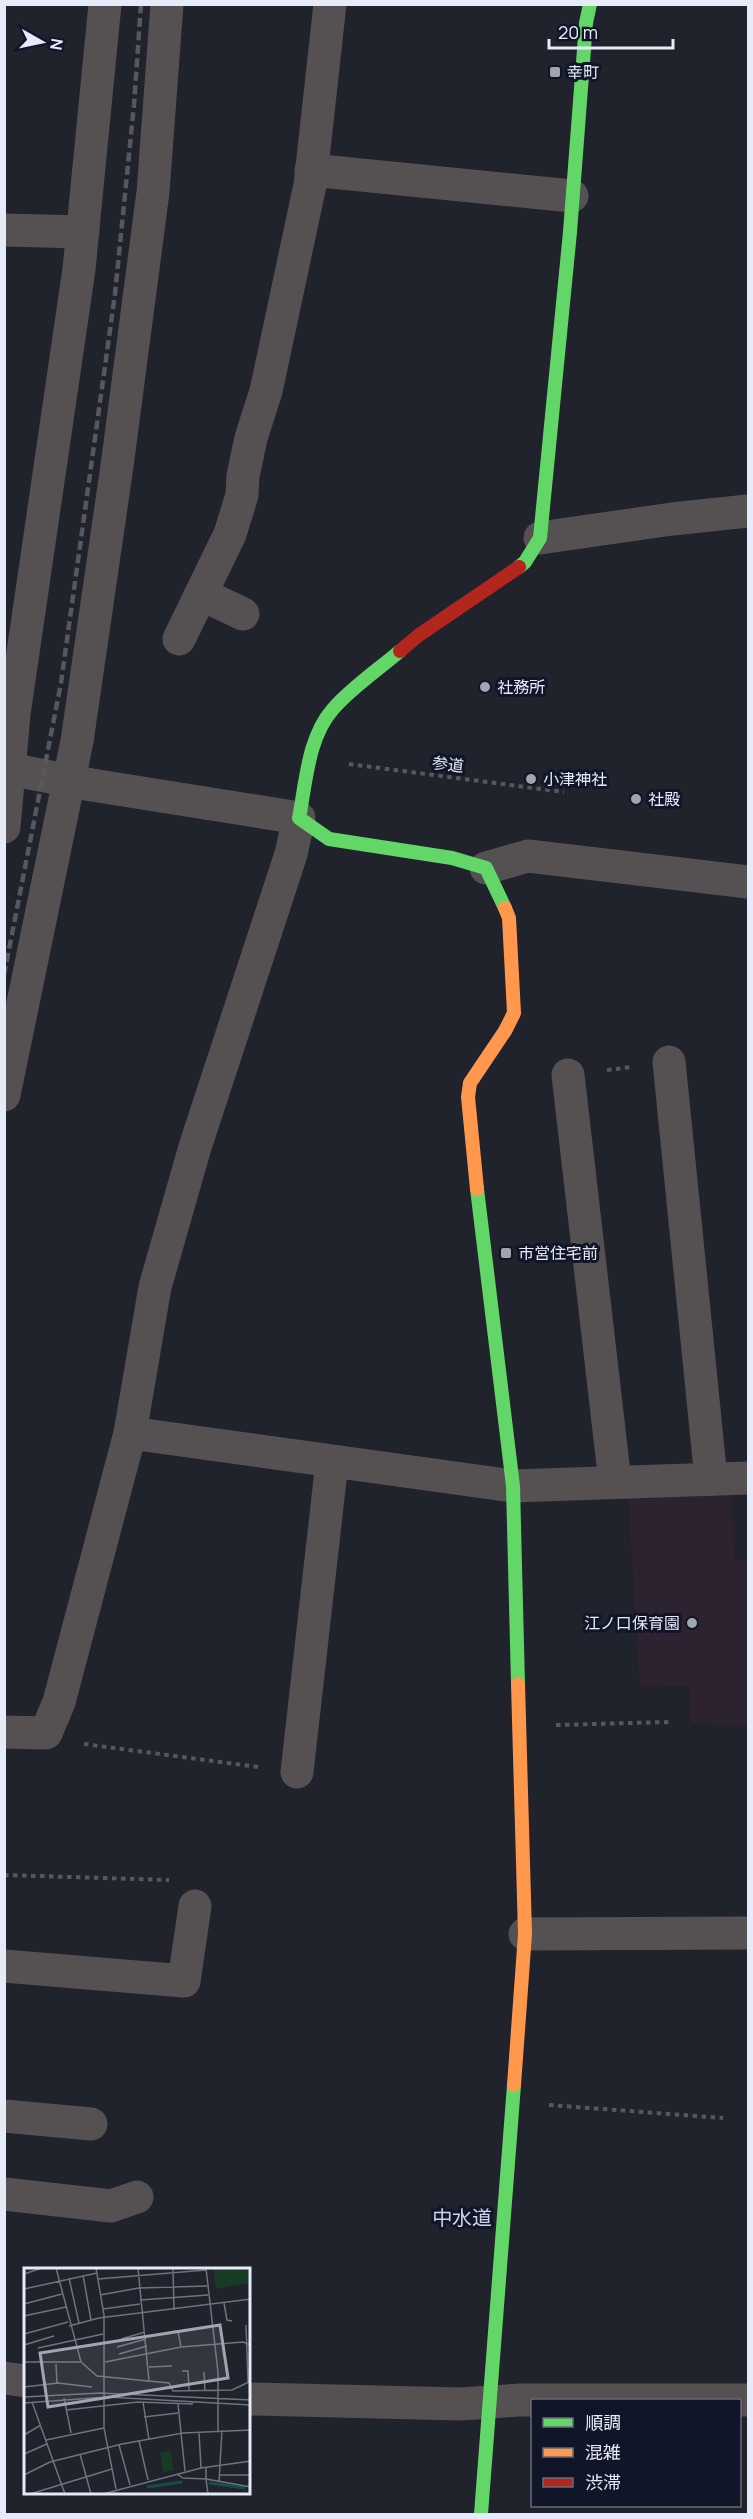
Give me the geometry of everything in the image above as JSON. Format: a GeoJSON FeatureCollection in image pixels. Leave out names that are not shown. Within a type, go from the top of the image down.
{"type":"FeatureCollection","features":[{"type":"Feature","properties":{"kind":"street"},"geometry":{"type":"LineString","coordinates":[[4,827],[7,769],[14,714],[84,232],[105,4]]}},
{"type":"Feature","properties":{"kind":"street"},"geometry":{"type":"LineString","coordinates":[[4,1095],[70,780],[117,466],[153,192],[167,4]]}},
{"type":"Feature","properties":{"kind":"street"},"geometry":{"type":"LineString","coordinates":[[179,639],[230,534],[242,495],[243,476],[251,438],[266,391],[311,170],[330,4]]}},
{"type":"Feature","properties":{"kind":"street"},"geometry":{"type":"LineString","coordinates":[[4,1732],[46,1732],[59,1702],[129,1433],[155,1287],[195,1147],[291,854],[312,752],[320,730],[333,709],[419,635],[516,570],[525,562],[540,538],[586,23],[590,4]]}},
{"type":"Feature","properties":{"kind":"street"},"geometry":{"type":"LineString","coordinates":[[311,170],[572,196]]}},
{"type":"Feature","properties":{"kind":"street"},"geometry":{"type":"LineString","coordinates":[[4,230],[84,232]]}},
{"type":"Feature","properties":{"kind":"street"},"geometry":{"type":"LineString","coordinates":[[540,538],[672,519],[748,511]]}},
{"type":"Feature","properties":{"kind":"street"},"geometry":{"type":"LineString","coordinates":[[201,594],[243,614]]}},
{"type":"Feature","properties":{"kind":"street"},"geometry":{"type":"LineString","coordinates":[[7,769],[298,819],[329,839],[452,858],[486,868],[528,856],[748,882]]}},
{"type":"Feature","properties":{"kind":"street"},"geometry":{"type":"LineString","coordinates":[[481,2514],[525,1934],[513,1486],[469,1123],[470,1083],[505,1031],[514,1013],[508,918],[486,868]]}},
{"type":"Feature","properties":{"kind":"street"},"geometry":{"type":"LineString","coordinates":[[669,1062],[711,1479]]}},
{"type":"Feature","properties":{"kind":"street"},"geometry":{"type":"LineString","coordinates":[[568,1075],[615,1482]]}},
{"type":"Feature","properties":{"kind":"street"},"geometry":{"type":"LineString","coordinates":[[129,1433],[513,1486],[748,1478]]}},
{"type":"Feature","properties":{"kind":"street"},"geometry":{"type":"LineString","coordinates":[[297,1772],[332,1462]]}},
{"type":"Feature","properties":{"kind":"street"},"geometry":{"type":"LineString","coordinates":[[4,1966],[184,1981],[186,1893]]}},
{"type":"Feature","properties":{"kind":"street"},"geometry":{"type":"LineString","coordinates":[[525,1934],[748,1933]]}},
{"type":"Feature","properties":{"kind":"street"},"geometry":{"type":"LineString","coordinates":[[4,2116],[91,2124]]}},
{"type":"Feature","properties":{"kind":"street"},"geometry":{"type":"LineString","coordinates":[[4,2194],[111,2206],[137,2197]]}},
{"type":"Feature","properties":{"kind":"street"},"geometry":{"type":"LineString","coordinates":[[4,2378],[24,2381]]}},
{"type":"Feature","properties":{"kind":"street"},"geometry":{"type":"LineString","coordinates":[[250,2399],[460,2404],[531,2402]]}},
{"type":"Feature","properties":{"kind":"path","name":"参道"},"geometry":{"type":"LineString","coordinates":[[342,763],[564,792]]}},
{"type":"Feature","properties":{"kind":"path"},"geometry":{"type":"LineString","coordinates":[[520,1726],[669,1722]]}},
{"type":"Feature","properties":{"kind":"path"},"geometry":{"type":"LineString","coordinates":[[46,1732],[72,1742],[297,1772]]}},
{"type":"Feature","properties":{"kind":"path"},"geometry":{"type":"LineString","coordinates":[[4,1875],[186,1893]]}},
{"type":"Feature","properties":{"kind":"path"},"geometry":{"type":"LineString","coordinates":[[512,2102],[723,2118]]}},
{"type":"Feature","properties":{"kind":"shaded area","name":"江ノ口保育園"},"geometry":{"type":"Polygon","coordinates":[[[731,1491],[734,1560],[748,1559],[748,1725],[690,1724],[689,1686],[640,1687],[628,1497],[731,1491]]]}},
{"type":"Feature","properties":{"kind":"railway"},"geometry":{"type":"LineString","coordinates":[[4,975],[61,683],[115,294],[134,105],[141,4]]}},
{"type":"Feature","properties":{"kind":"traffic: fast"},"geometry":{"type":"LineString","coordinates":[[519,567],[525,562],[540,538],[570,232],[586,23],[590,4]]}},
{"type":"Feature","properties":{"kind":"traffic: fast"},"geometry":{"type":"LineString","coordinates":[[400,651],[348,694],[325,720],[309,761],[299,818],[329,839],[452,858],[486,868],[505,908]]}},
{"type":"Feature","properties":{"kind":"traffic: fast"},"geometry":{"type":"LineString","coordinates":[[477,1189],[513,1486],[518,1684]]}},
{"type":"Feature","properties":{"kind":"traffic: fast"},"geometry":{"type":"LineString","coordinates":[[481,2514],[514,2085]]}},
{"type":"Feature","properties":{"kind":"traffic: slow"},"geometry":{"type":"LineString","coordinates":[[477,1189],[468,1097],[470,1083],[505,1031],[514,1013],[509,918],[505,908]]}},
{"type":"Feature","properties":{"kind":"traffic: slow"},"geometry":{"type":"LineString","coordinates":[[514,2085],[525,1934],[518,1684]]}},
{"type":"Feature","properties":{"kind":"traffic: jam"},"geometry":{"type":"LineString","coordinates":[[400,651],[419,635],[519,567]]}},
{"type":"Feature","properties":{"kind":"place","name":"幸町"},"geometry":{"type":"Point","coordinates":[555,72]}},
{"type":"Feature","properties":{"kind":"place","name":"社務所"},"geometry":{"type":"Point","coordinates":[485,687]}},
{"type":"Feature","properties":{"kind":"place","name":"小津神社"},"geometry":{"type":"Point","coordinates":[531,779]}},
{"type":"Feature","properties":{"kind":"place","name":"社殿"},"geometry":{"type":"Point","coordinates":[636,799]}},
{"type":"Feature","properties":{"kind":"place","name":"市営住宅前"},"geometry":{"type":"Point","coordinates":[506,1253]}},
{"type":"Feature","properties":{"kind":"place","name":"江ノ口保育園"},"geometry":{"type":"Point","coordinates":[692,1623]}},
{"type":"Feature","properties":{"kind":"district","name":"中水道"},"geometry":{"type":"Point","coordinates":[462,2217]}}]}
